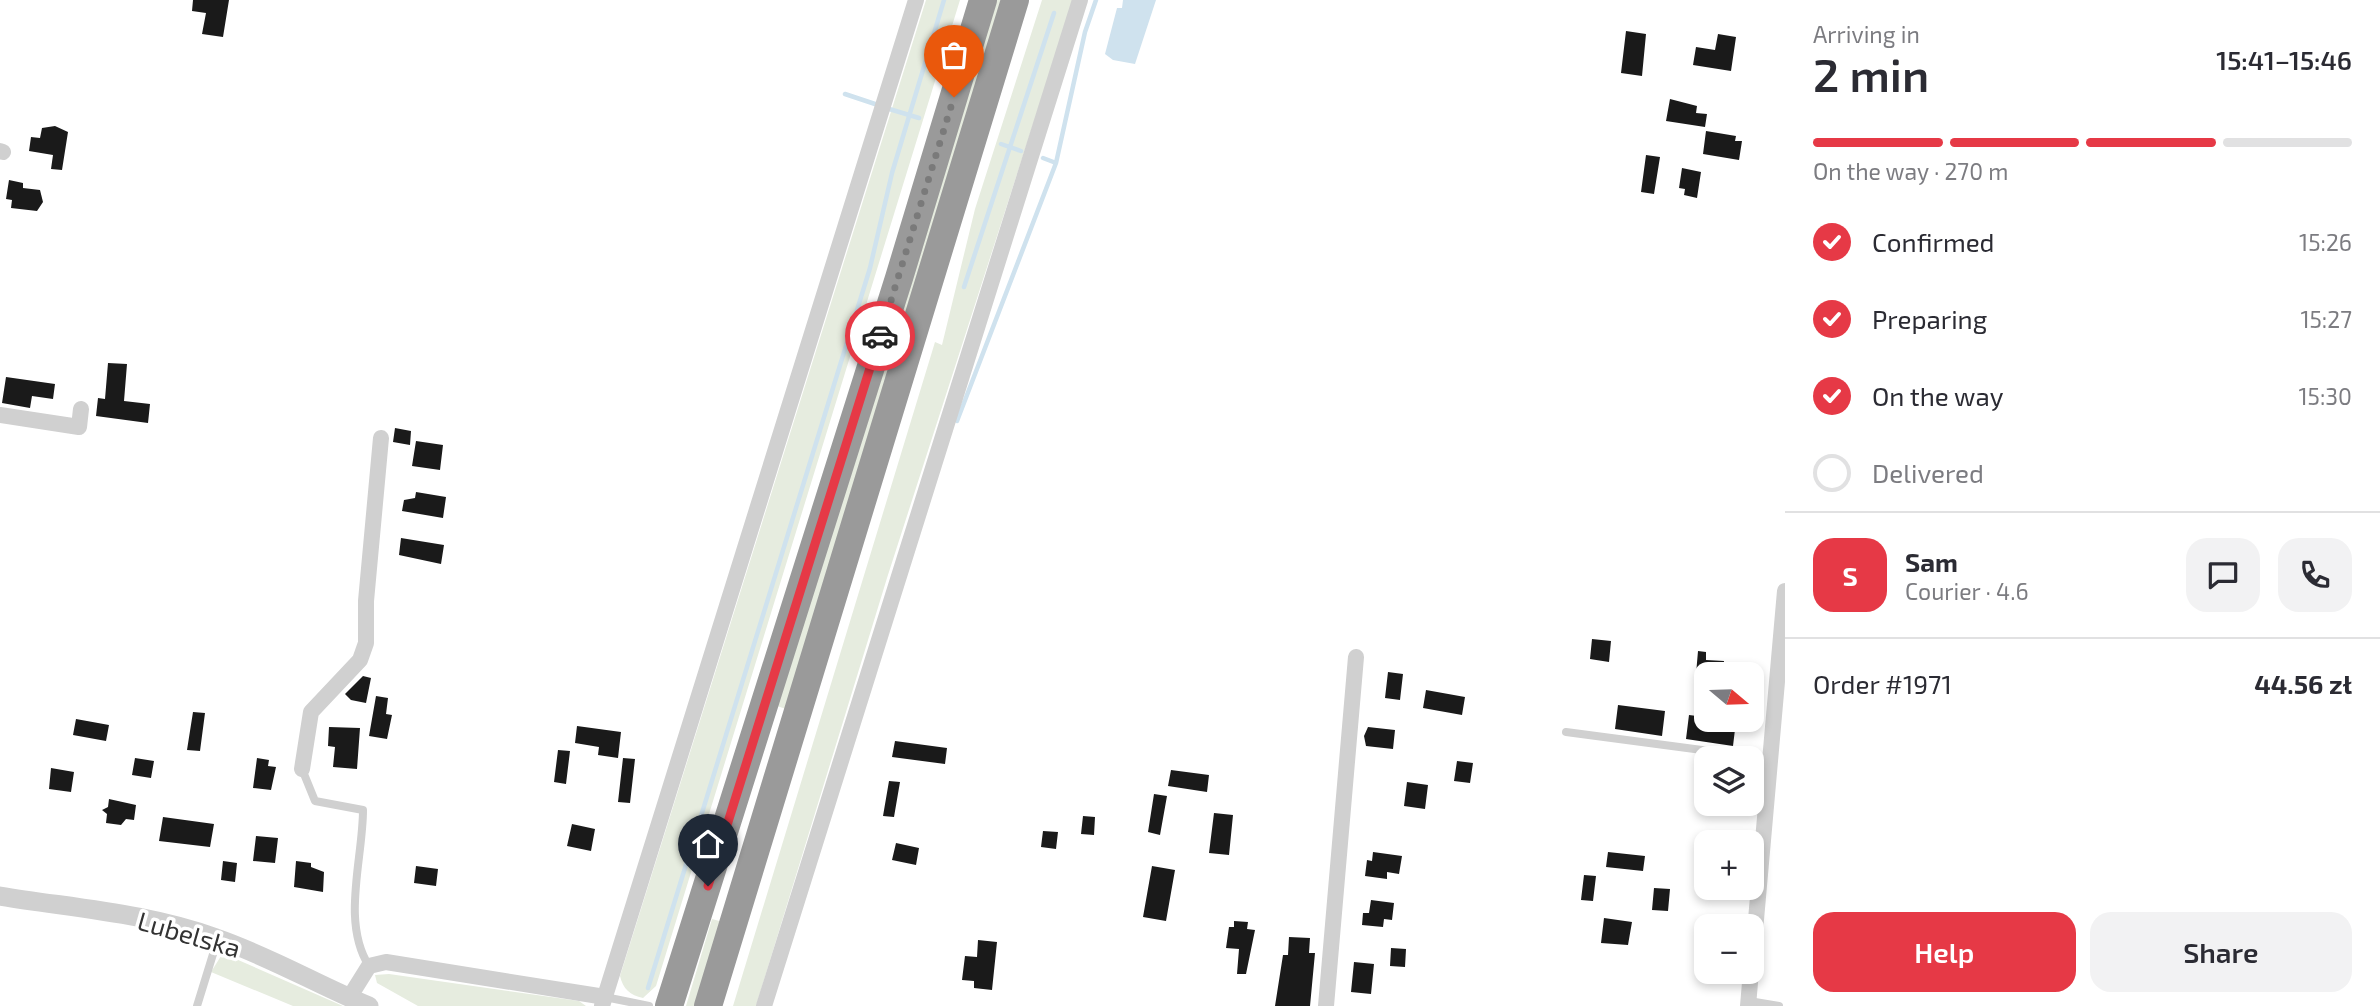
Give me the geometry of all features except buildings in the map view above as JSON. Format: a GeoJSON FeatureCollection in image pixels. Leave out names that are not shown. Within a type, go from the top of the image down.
{"type":"FeatureCollection","features":[{"type":"Feature","properties":{"kind":"highway"},"geometry":{"type":"LineString","coordinates":[[708,1006],[748,818],[983,0]]}},
{"type":"Feature","properties":{"kind":"highway"},"geometry":{"type":"LineString","coordinates":[[669,1006],[748,818],[1015,0]]}},
{"type":"Feature","properties":{"kind":"street"},"geometry":{"type":"LineString","coordinates":[[349,998],[369,966],[386,962],[603,1001],[916,0]]}},
{"type":"Feature","properties":{"kind":"street"},"geometry":{"type":"LineString","coordinates":[[764,1006],[1080,0]]}},
{"type":"Feature","properties":{"kind":"street"},"geometry":{"type":"LineString","coordinates":[[0,415],[79,426],[81,409]]}},
{"type":"Feature","properties":{"kind":"street"},"geometry":{"type":"LineString","coordinates":[[302,769],[311,712],[359,660],[366,643],[366,588],[380,438]]}},
{"type":"Feature","properties":{"kind":"street"},"geometry":{"type":"LineString","coordinates":[[1756,914],[1785,591]]}},
{"type":"Feature","properties":{"kind":"street"},"geometry":{"type":"LineString","coordinates":[[1326,1006],[1356,657]]}},
{"type":"Feature","properties":{"kind":"street","name":"Lubelska"},"geometry":{"type":"LineString","coordinates":[[0,897],[158,922],[218,938],[369,1006]]}},
{"type":"Feature","properties":{"kind":"street"},"geometry":{"type":"LineString","coordinates":[[1748,1004],[1750,984]]}},
{"type":"Feature","properties":{"kind":"lane"},"geometry":{"type":"LineString","coordinates":[[1566,732],[1770,759]]}},
{"type":"Feature","properties":{"kind":"lane"},"geometry":{"type":"LineString","coordinates":[[302,769],[315,802],[363,810],[355,914],[358,940],[369,966]]}},
{"type":"Feature","properties":{"kind":"lane"},"geometry":{"type":"LineString","coordinates":[[197,1006],[218,938]]}},
{"type":"Feature","properties":{"kind":"lane"},"geometry":{"type":"LineString","coordinates":[[603,1001],[649,1006]]}},
{"type":"Feature","properties":{"kind":"lane"},"geometry":{"type":"LineString","coordinates":[[1748,1004],[1779,1006]]}},
{"type":"Feature","properties":{"kind":"shaded area"},"geometry":{"type":"Polygon","coordinates":[[[926,0],[960,0],[656,986],[643,998],[638,997],[625,988],[620,976],[926,0]]]}},
{"type":"Feature","properties":{"kind":"shaded area"},"geometry":{"type":"Polygon","coordinates":[[[996,0],[1008,0],[789,710],[777,706],[996,0]]]}},
{"type":"Feature","properties":{"kind":"shaded area"},"geometry":{"type":"Polygon","coordinates":[[[1042,0],[1073,0],[887,578],[756,1006],[733,1006],[935,342],[942,345],[975,209],[1042,0]]]}},
{"type":"Feature","properties":{"kind":"shaded area"},"geometry":{"type":"Polygon","coordinates":[[[712,919],[723,922],[697,1006],[686,1006],[712,919]]]}},
{"type":"Feature","properties":{"kind":"shaded area"},"geometry":{"type":"Polygon","coordinates":[[[221,956],[229,956],[343,1006],[293,1006],[211,972],[221,956]]]}},
{"type":"Feature","properties":{"kind":"shaded area"},"geometry":{"type":"Polygon","coordinates":[[[389,974],[579,1001],[586,1006],[418,1006],[377,983],[375,975],[389,974]]]}},
{"type":"Feature","properties":{"kind":"water"},"geometry":{"type":"Polygon","coordinates":[[[1123,0],[1156,0],[1135,64],[1113,60],[1105,54],[1117,8],[1122,8],[1123,0]]]}},
{"type":"Feature","properties":{"kind":"waterway"},"geometry":{"type":"LineString","coordinates":[[648,988],[870,268],[892,173],[944,0]]}},
{"type":"Feature","properties":{"kind":"waterway"},"geometry":{"type":"LineString","coordinates":[[957,421],[1056,163],[1085,32],[1096,0]]}},
{"type":"Feature","properties":{"kind":"waterway"},"geometry":{"type":"LineString","coordinates":[[964,287],[1054,13]]}},
{"type":"Feature","properties":{"kind":"waterway"},"geometry":{"type":"LineString","coordinates":[[845,94],[878,105]]}},
{"type":"Feature","properties":{"kind":"waterway"},"geometry":{"type":"LineString","coordinates":[[886,108],[919,118]]}},
{"type":"Feature","properties":{"kind":"waterway"},"geometry":{"type":"LineString","coordinates":[[1001,144],[1021,151]]}},
{"type":"Feature","properties":{"kind":"waterway"},"geometry":{"type":"LineString","coordinates":[[1043,158],[1056,163]]}},
{"type":"Feature","properties":{"kind":"way so far"},"geometry":{"type":"LineString","coordinates":[[880,336],[954,97]]}},
{"type":"Feature","properties":{"kind":"route"},"geometry":{"type":"LineString","coordinates":[[708,886],[880,336]]}}]}
